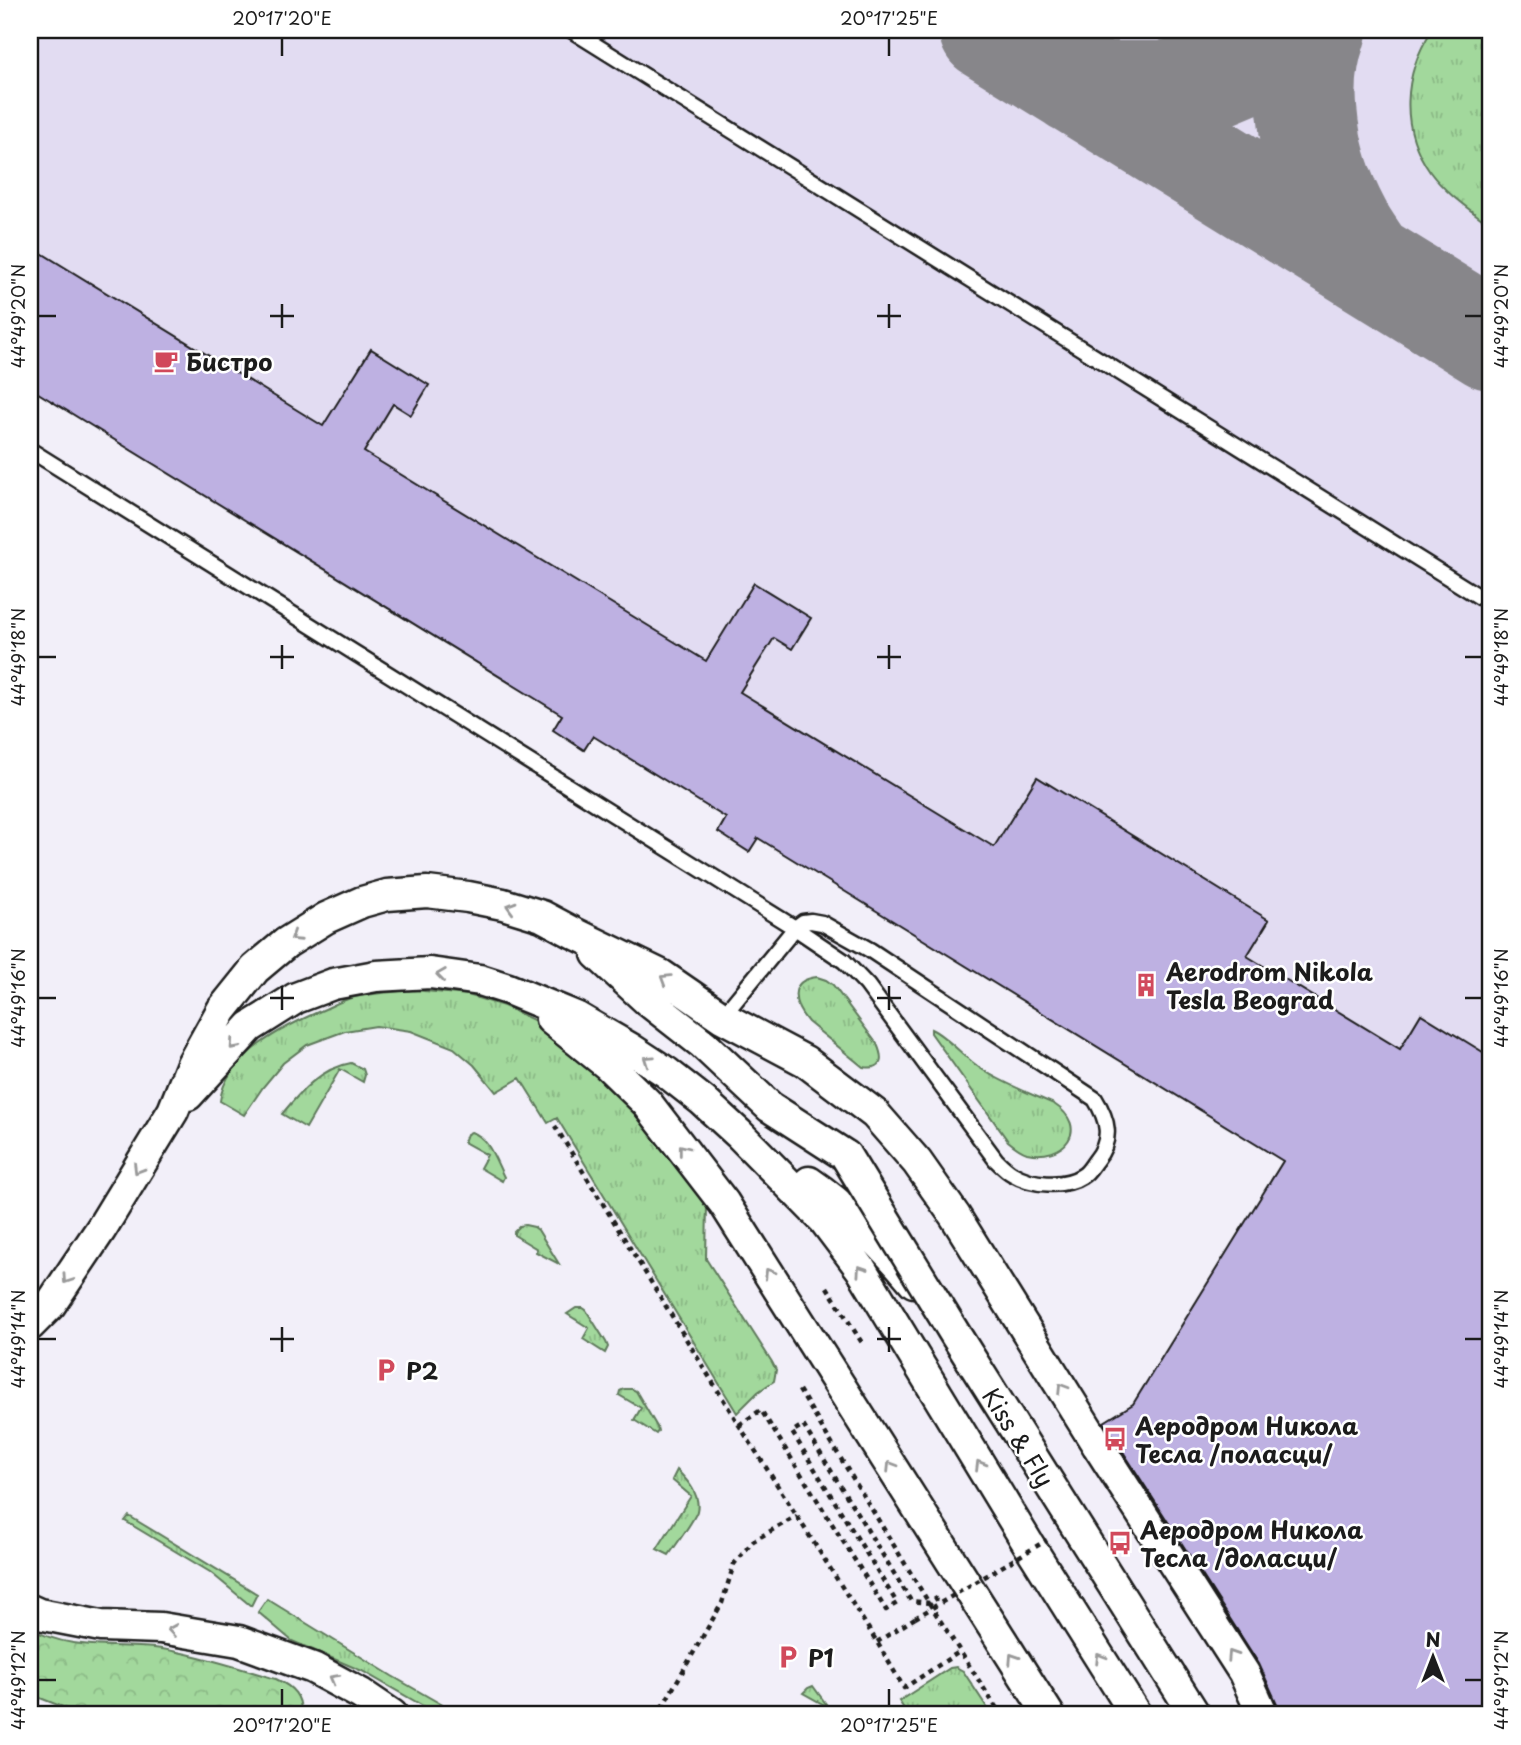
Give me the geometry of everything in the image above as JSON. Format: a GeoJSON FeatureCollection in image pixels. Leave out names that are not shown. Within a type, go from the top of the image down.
{"type":"FeatureCollection","features":[{"type":"Feature","properties":{"kind":"street"},"geometry":{"type":"LineString","coordinates":[[30,1325],[50,1305],[101,1229],[173,1111],[192,1064],[222,1010],[255,969],[286,943],[326,918],[362,902],[387,895],[427,892],[468,897],[542,916],[660,975],[722,1017],[793,1077],[860,1127],[955,1216],[1127,1492],[1244,1673],[1264,1715]]}},
{"type":"Feature","properties":{"kind":"street","name":"Kiss & Fly"},"geometry":{"type":"LineString","coordinates":[[573,933],[648,1001],[703,1044],[770,1107],[846,1156],[1194,1715]]}},
{"type":"Feature","properties":{"kind":"street"},"geometry":{"type":"LineString","coordinates":[[173,1111],[250,1027],[296,998],[333,984],[376,975],[430,973],[480,980],[576,1017],[631,1049],[703,1101],[824,1220],[861,1269],[1136,1715]]}},
{"type":"Feature","properties":{"kind":"street"},"geometry":{"type":"LineString","coordinates":[[508,989],[608,1065],[647,1103],[724,1203],[1049,1715]]}},
{"type":"Feature","properties":{"kind":"street"},"geometry":{"type":"LineString","coordinates":[[739,1134],[827,1195],[873,1236],[996,1381],[1162,1640],[1194,1715]]}},
{"type":"Feature","properties":{"kind":"street"},"geometry":{"type":"LineString","coordinates":[[30,1610],[101,1626],[161,1628],[239,1641],[313,1668],[361,1694],[392,1715]]}},
{"type":"Feature","properties":{"kind":"lane"},"geometry":{"type":"LineString","coordinates":[[571,30],[1491,604]]}},
{"type":"Feature","properties":{"kind":"lane"},"geometry":{"type":"LineString","coordinates":[[30,450],[795,928],[844,961],[867,985],[996,1160],[1014,1175],[1040,1183],[1065,1184],[1084,1176],[1104,1150],[1107,1136],[1104,1114],[1095,1099],[870,950],[822,923],[803,922],[795,928],[722,1017]]}},
{"type":"Feature","properties":{"kind":"path"},"geometry":{"type":"LineString","coordinates":[[555,1126],[904,1688],[959,1652]]}},
{"type":"Feature","properties":{"kind":"path"},"geometry":{"type":"LineString","coordinates":[[798,1388],[959,1652],[1001,1715]]}},
{"type":"Feature","properties":{"kind":"path"},"geometry":{"type":"LineString","coordinates":[[739,1425],[761,1410],[886,1610],[897,1603],[792,1432],[803,1425],[911,1601]]}},
{"type":"Feature","properties":{"kind":"path"},"geometry":{"type":"LineString","coordinates":[[655,1715],[722,1603],[734,1564],[753,1541],[797,1516]]}},
{"type":"Feature","properties":{"kind":"path"},"geometry":{"type":"LineString","coordinates":[[877,1642],[1050,1538]]}},
{"type":"Feature","properties":{"kind":"shaded area"},"geometry":{"type":"Polygon","coordinates":[[[30,30],[1491,30],[1491,1715],[1332,1715],[1133,1404],[1283,1161],[758,838],[749,852],[718,832],[726,818],[593,736],[584,750],[553,730],[562,714],[30,388],[30,30]]]}},
{"type":"Feature","properties":{"kind":"green space"},"geometry":{"type":"Polygon","coordinates":[[[1432,30],[1491,30],[1491,226],[1436,180],[1420,155],[1413,137],[1408,101],[1410,83],[1422,47],[1432,30]]]}},
{"type":"Feature","properties":{"kind":"green space"},"geometry":{"type":"Polygon","coordinates":[[[817,977],[833,985],[877,1044],[881,1055],[878,1065],[863,1067],[803,1015],[796,1001],[797,988],[807,979],[817,977]]]}},
{"type":"Feature","properties":{"kind":"green space"},"geometry":{"type":"Polygon","coordinates":[[[414,990],[468,995],[504,1006],[542,1024],[603,1076],[704,1195],[707,1205],[706,1259],[776,1370],[774,1381],[758,1392],[737,1413],[557,1118],[548,1123],[520,1078],[496,1092],[474,1065],[454,1048],[411,1031],[376,1026],[345,1031],[307,1045],[283,1063],[244,1115],[220,1101],[224,1084],[233,1069],[245,1056],[276,1033],[351,998],[414,990]]]}},
{"type":"Feature","properties":{"kind":"green space"},"geometry":{"type":"Polygon","coordinates":[[[931,1029],[983,1070],[1054,1104],[1065,1113],[1071,1123],[1068,1140],[1052,1152],[1040,1154],[1024,1152],[1010,1143],[931,1033],[931,1029]]]}},
{"type":"Feature","properties":{"kind":"green space"},"geometry":{"type":"Polygon","coordinates":[[[351,1063],[363,1069],[363,1082],[340,1069],[306,1128],[282,1114],[321,1076],[351,1063]]]}},
{"type":"Feature","properties":{"kind":"green space"},"geometry":{"type":"Polygon","coordinates":[[[471,1132],[483,1139],[491,1151],[504,1177],[502,1181],[480,1168],[487,1155],[464,1142],[467,1134],[471,1132]]]}},
{"type":"Feature","properties":{"kind":"green space"},"geometry":{"type":"Polygon","coordinates":[[[520,1226],[538,1230],[559,1264],[536,1252],[537,1249],[514,1235],[520,1226]]]}},
{"type":"Feature","properties":{"kind":"green space"},"geometry":{"type":"Polygon","coordinates":[[[576,1308],[586,1310],[606,1342],[608,1347],[605,1353],[583,1339],[589,1328],[567,1314],[576,1308]]]}},
{"type":"Feature","properties":{"kind":"green space"},"geometry":{"type":"Polygon","coordinates":[[[624,1389],[636,1391],[657,1427],[656,1434],[634,1420],[641,1408],[619,1395],[624,1389]]]}},
{"type":"Feature","properties":{"kind":"green space"},"geometry":{"type":"Polygon","coordinates":[[[677,1470],[692,1488],[698,1505],[693,1520],[669,1555],[657,1549],[691,1496],[672,1480],[677,1470]]]}},
{"type":"Feature","properties":{"kind":"green space"},"geometry":{"type":"Polygon","coordinates":[[[129,1516],[257,1594],[251,1606],[210,1572],[125,1521],[129,1516]]]}},
{"type":"Feature","properties":{"kind":"green space"},"geometry":{"type":"Polygon","coordinates":[[[267,1599],[460,1715],[439,1715],[362,1671],[292,1641],[258,1612],[267,1599]]]}},
{"type":"Feature","properties":{"kind":"green space"},"geometry":{"type":"Polygon","coordinates":[[[30,1628],[61,1641],[162,1649],[276,1679],[287,1685],[298,1697],[301,1715],[83,1715],[30,1694],[30,1628]]]}},
{"type":"Feature","properties":{"kind":"green space"},"geometry":{"type":"Polygon","coordinates":[[[956,1667],[963,1671],[992,1715],[908,1715],[899,1701],[950,1668],[956,1667]]]}},
{"type":"Feature","properties":{"kind":"green space"},"geometry":{"type":"Polygon","coordinates":[[[813,1686],[834,1715],[821,1715],[826,1706],[803,1693],[813,1686]]]}},
{"type":"Feature","properties":{"kind":"building","name":"Aerodrom Nikola Tesla Beograd"},"geometry":{"type":"Polygon","coordinates":[[[30,246],[323,426],[371,349],[429,385],[411,415],[393,404],[364,452],[706,661],[754,583],[811,618],[792,649],[774,638],[740,692],[994,847],[1037,777],[1269,920],[1247,956],[1400,1049],[1421,1014],[1491,1057],[1491,1715],[1280,1715],[1259,1664],[1104,1422],[1133,1404],[1283,1161],[758,838],[749,852],[718,832],[726,818],[593,736],[584,750],[553,730],[562,715],[30,388],[30,246]]]}},
{"type":"Feature","properties":{"kind":"taxiway"},"geometry":{"type":"LineString","coordinates":[[989,30],[1491,340]]}},
{"type":"Feature","properties":{"kind":"taxiway"},"geometry":{"type":"LineString","coordinates":[[1076,84],[1104,91],[1164,91],[1217,77],[1267,56],[1298,30]]}},
{"type":"Feature","properties":{"kind":"taxiway"},"geometry":{"type":"LineString","coordinates":[[1317,30],[1307,77],[1309,128],[1314,152],[1329,200],[1366,263]]}},
{"type":"Feature","properties":{"kind":"place","name":"Бистро"},"geometry":{"type":"Point","coordinates":[166,361]}},
{"type":"Feature","properties":{"kind":"place","name":"Aerodrom Nikola Tesla Beograd"},"geometry":{"type":"Point","coordinates":[1146,985]}},
{"type":"Feature","properties":{"kind":"place","name":"P2"},"geometry":{"type":"Point","coordinates":[386,1370]}},
{"type":"Feature","properties":{"kind":"place","name":"Аеродром Никола Тесла /поласци/"},"geometry":{"type":"Point","coordinates":[1115,1439]}},
{"type":"Feature","properties":{"kind":"place","name":"Аеродром Никола Тесла /доласци/"},"geometry":{"type":"Point","coordinates":[1120,1543]}},
{"type":"Feature","properties":{"kind":"place","name":"P1"},"geometry":{"type":"Point","coordinates":[788,1657]}}]}
